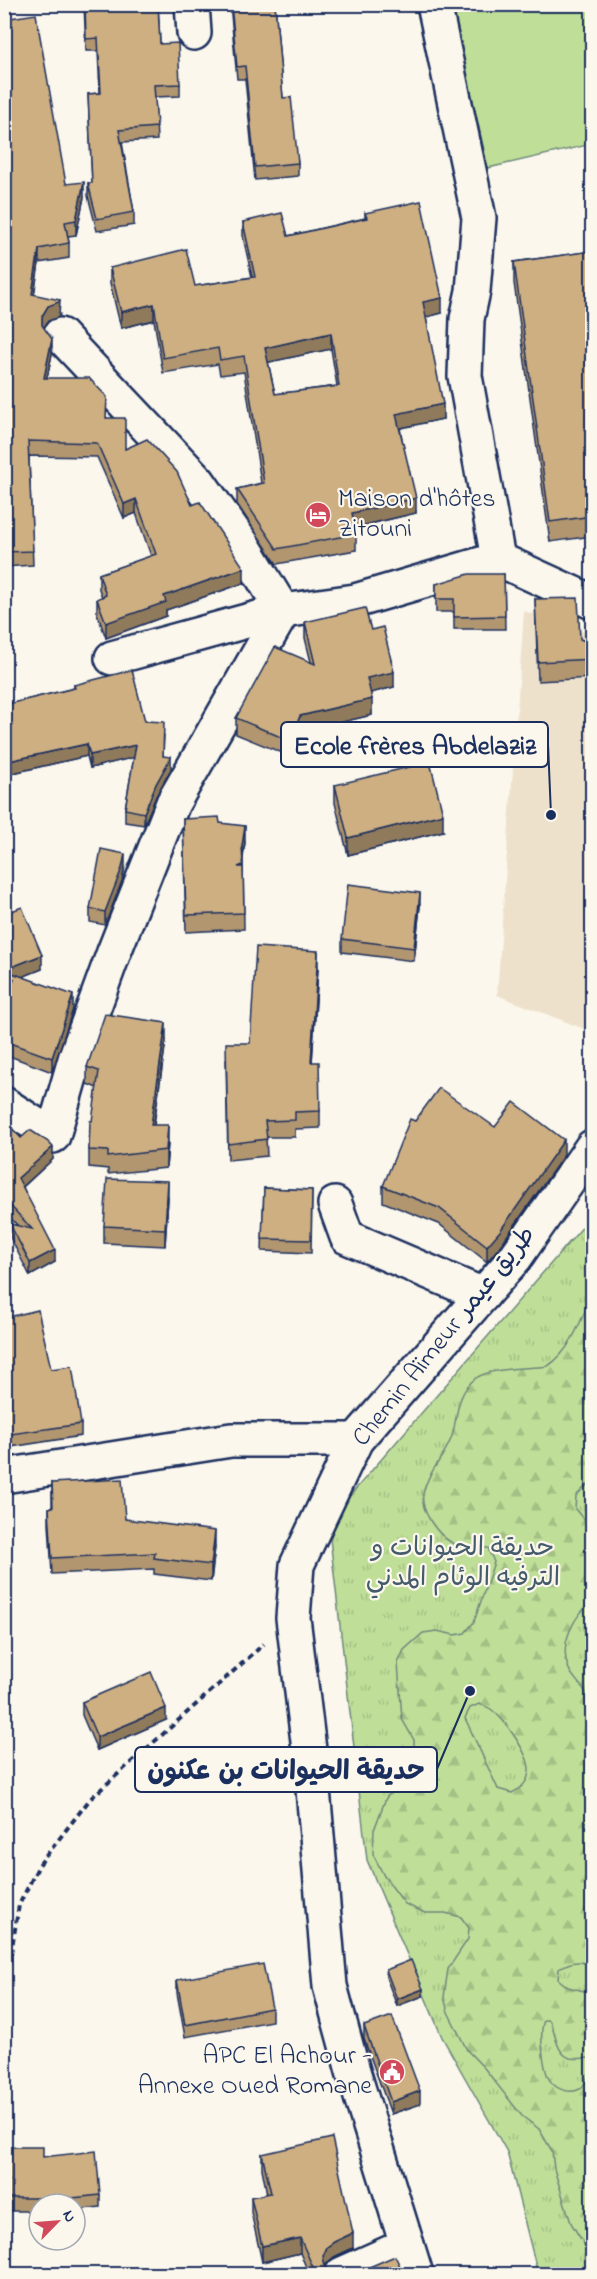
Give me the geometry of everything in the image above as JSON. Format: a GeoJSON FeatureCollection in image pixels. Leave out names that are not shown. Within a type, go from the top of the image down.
{"type":"FeatureCollection","features":[{"type":"Feature","properties":{"kind":"street"},"geometry":{"type":"LineString","coordinates":[[434,4],[479,218],[473,291],[467,319],[465,376],[498,559]]}},
{"type":"Feature","properties":{"kind":"street"},"geometry":{"type":"LineString","coordinates":[[60,335],[198,481],[243,545],[283,611]]}},
{"type":"Feature","properties":{"kind":"street"},"geometry":{"type":"LineString","coordinates":[[112,658],[283,611],[356,601],[498,559],[592,602]]}},
{"type":"Feature","properties":{"kind":"street"},"geometry":{"type":"LineString","coordinates":[[4,1104],[53,1137],[76,1056],[91,1014],[173,803],[283,611]]}},
{"type":"Feature","properties":{"kind":"street","name":"Chemin Aïmeur طريق عيمر"},"geometry":{"type":"LineString","coordinates":[[411,2260],[353,2071],[330,1986],[310,1766],[293,1618],[297,1565],[356,1440],[515,1258],[592,1147]]}},
{"type":"Feature","properties":{"kind":"street"},"geometry":{"type":"LineString","coordinates":[[335,1204],[347,1237],[483,1295]]}},
{"type":"Feature","properties":{"kind":"street"},"geometry":{"type":"LineString","coordinates":[[4,1476],[231,1440],[356,1440]]}},
{"type":"Feature","properties":{"kind":"street"},"geometry":{"type":"LineString","coordinates":[[342,2274],[411,2260]]}},
{"type":"Feature","properties":{"kind":"path"},"geometry":{"type":"LineString","coordinates":[[4,1995],[19,1905],[39,1866],[90,1799],[293,1618]]}},
{"type":"Feature","properties":{"kind":"shaded area"},"geometry":{"type":"Polygon","coordinates":[[[524,611],[592,635],[592,1032],[497,995],[524,611]]]}},
{"type":"Feature","properties":{"kind":"green space"},"geometry":{"type":"Polygon","coordinates":[[[451,5],[592,5],[592,144],[488,168],[451,5]]]}},
{"type":"Feature","properties":{"kind":"green space","name":"حديقة الحيوانات و الترفيه الوئام المدني"},"geometry":{"type":"Polygon","coordinates":[[[592,1216],[592,2274],[538,2274],[507,2152],[442,2037],[367,1860],[328,1521],[592,1216]]]}},
{"type":"Feature","properties":{"kind":"green space","name":"حديقة الحيوانات و الترفيه الوئام المدني"},"geometry":{"type":"Polygon","coordinates":[[[592,1294],[592,1484],[587,1485],[576,1496],[575,1509],[585,1521],[592,1523],[592,1602],[574,1622],[565,1649],[568,1667],[587,1694],[592,1711],[592,1967],[580,1962],[567,1964],[559,1969],[558,1979],[568,1987],[592,1993],[592,2063],[592,2257],[571,2223],[554,2169],[552,2151],[539,2129],[522,2116],[467,2050],[448,2012],[444,1997],[448,1969],[468,1939],[469,1928],[461,1917],[445,1913],[425,1913],[405,1904],[384,1876],[373,1854],[374,1830],[386,1798],[411,1770],[414,1757],[414,1740],[402,1719],[398,1663],[404,1650],[423,1633],[437,1631],[455,1635],[465,1633],[474,1622],[494,1562],[488,1548],[456,1545],[441,1534],[431,1522],[424,1508],[425,1486],[446,1450],[452,1436],[461,1397],[469,1384],[483,1374],[491,1372],[548,1366],[556,1360],[569,1343],[592,1294]],[[479,1704],[470,1708],[465,1718],[498,1789],[512,1793],[526,1782],[528,1764],[516,1738],[503,1722],[491,1709],[479,1704]],[[544,2020],[543,2057],[548,2077],[553,2084],[566,2091],[580,2089],[586,2081],[592,2063],[590,2058],[570,2058],[561,2052],[549,2020],[544,2020]]]}},
{"type":"Feature","properties":{"kind":"building"},"geometry":{"type":"Polygon","coordinates":[[[85,4],[158,4],[160,44],[178,43],[180,84],[154,85],[157,127],[119,130],[134,212],[97,219],[88,183],[92,183],[88,94],[101,93],[98,38],[86,39],[85,4]]]}},
{"type":"Feature","properties":{"kind":"building"},"geometry":{"type":"Polygon","coordinates":[[[231,4],[275,4],[283,98],[291,97],[298,163],[255,167],[245,66],[237,67],[231,4]]]}},
{"type":"Feature","properties":{"kind":"building"},"geometry":{"type":"Polygon","coordinates":[[[36,14],[66,184],[84,182],[76,220],[65,222],[69,243],[39,249],[32,294],[60,300],[48,306],[42,316],[42,325],[52,339],[44,378],[89,378],[107,397],[106,418],[125,418],[125,449],[147,439],[177,472],[192,505],[200,502],[244,568],[164,596],[166,602],[106,623],[97,599],[106,595],[99,574],[156,554],[136,499],[124,504],[97,443],[28,441],[33,551],[4,552],[4,19],[36,14]]]}},
{"type":"Feature","properties":{"kind":"building"},"geometry":{"type":"Polygon","coordinates":[[[421,201],[442,298],[423,302],[443,404],[396,414],[416,498],[352,513],[356,534],[277,549],[237,489],[264,483],[244,356],[220,360],[218,348],[163,358],[154,304],[121,312],[110,268],[186,249],[195,286],[255,277],[243,222],[282,213],[288,236],[367,218],[365,213],[421,201]],[[331,333],[265,348],[275,394],[339,386],[331,333]]]}},
{"type":"Feature","properties":{"kind":"building"},"geometry":{"type":"Polygon","coordinates":[[[592,251],[592,516],[550,522],[514,262],[592,251]]]}},
{"type":"Feature","properties":{"kind":"building"},"geometry":{"type":"Polygon","coordinates":[[[469,574],[504,574],[505,616],[454,617],[454,599],[436,599],[436,584],[469,574]]]}},
{"type":"Feature","properties":{"kind":"building"},"geometry":{"type":"Polygon","coordinates":[[[578,598],[580,639],[592,644],[592,659],[538,662],[535,599],[578,598]]]}},
{"type":"Feature","properties":{"kind":"building"},"geometry":{"type":"Polygon","coordinates":[[[365,608],[371,630],[383,627],[394,672],[367,678],[372,699],[300,716],[290,741],[236,718],[275,647],[315,664],[305,622],[365,608]]]}},
{"type":"Feature","properties":{"kind":"building"},"geometry":{"type":"Polygon","coordinates":[[[132,670],[145,721],[164,722],[163,756],[171,757],[144,813],[125,809],[136,745],[90,755],[87,744],[4,762],[4,705],[75,688],[74,685],[132,670]]]}},
{"type":"Feature","properties":{"kind":"building"},"geometry":{"type":"Polygon","coordinates":[[[592,677],[592,695],[586,692],[592,677]]]}},
{"type":"Feature","properties":{"kind":"building"},"geometry":{"type":"Polygon","coordinates":[[[430,762],[443,814],[348,838],[335,785],[430,762]]]}},
{"type":"Feature","properties":{"kind":"building"},"geometry":{"type":"Polygon","coordinates":[[[219,817],[220,823],[245,826],[242,846],[243,865],[238,867],[243,867],[244,913],[186,915],[183,819],[219,817]]]}},
{"type":"Feature","properties":{"kind":"building"},"geometry":{"type":"Polygon","coordinates":[[[101,849],[125,854],[105,912],[90,909],[101,849]]]}},
{"type":"Feature","properties":{"kind":"building"},"geometry":{"type":"Polygon","coordinates":[[[348,884],[420,893],[414,948],[342,939],[348,884]]]}},
{"type":"Feature","properties":{"kind":"building"},"geometry":{"type":"Polygon","coordinates":[[[22,907],[42,955],[4,970],[4,914],[22,907]]]}},
{"type":"Feature","properties":{"kind":"building"},"geometry":{"type":"Polygon","coordinates":[[[256,947],[318,951],[311,1062],[319,1062],[320,1111],[295,1112],[295,1120],[265,1121],[267,1139],[228,1144],[226,1043],[250,1043],[256,947]]]}},
{"type":"Feature","properties":{"kind":"building"},"geometry":{"type":"Polygon","coordinates":[[[4,970],[73,995],[52,1058],[4,1041],[4,1006],[14,979],[4,983],[4,970]]]}},
{"type":"Feature","properties":{"kind":"building"},"geometry":{"type":"Polygon","coordinates":[[[105,1014],[166,1023],[151,1125],[168,1125],[166,1150],[108,1157],[108,1151],[89,1150],[90,1121],[92,1121],[99,1071],[87,1067],[105,1014]]]}},
{"type":"Feature","properties":{"kind":"building"},"geometry":{"type":"Polygon","coordinates":[[[439,1088],[495,1127],[514,1102],[564,1140],[487,1246],[439,1208],[383,1186],[410,1119],[415,1121],[439,1088]]]}},
{"type":"Feature","properties":{"kind":"building"},"geometry":{"type":"Polygon","coordinates":[[[4,1120],[21,1138],[30,1130],[53,1147],[18,1178],[55,1250],[30,1263],[10,1224],[32,1229],[4,1199],[4,1120]]]}},
{"type":"Feature","properties":{"kind":"building"},"geometry":{"type":"Polygon","coordinates":[[[107,1179],[168,1181],[165,1229],[104,1226],[107,1179]]]}},
{"type":"Feature","properties":{"kind":"building"},"geometry":{"type":"Polygon","coordinates":[[[264,1188],[312,1190],[311,1240],[262,1239],[264,1188]]]}},
{"type":"Feature","properties":{"kind":"building"},"geometry":{"type":"Polygon","coordinates":[[[38,1310],[51,1369],[72,1366],[81,1424],[4,1435],[4,1318],[38,1310]]]}},
{"type":"Feature","properties":{"kind":"building"},"geometry":{"type":"Polygon","coordinates":[[[122,1479],[125,1519],[215,1531],[211,1565],[154,1558],[155,1553],[52,1558],[49,1508],[53,1507],[52,1483],[122,1479]]]}},
{"type":"Feature","properties":{"kind":"building"},"geometry":{"type":"Polygon","coordinates":[[[151,1672],[166,1708],[97,1737],[82,1702],[151,1672]]]}},
{"type":"Feature","properties":{"kind":"building"},"geometry":{"type":"Polygon","coordinates":[[[411,1960],[423,1989],[397,1999],[386,1970],[411,1960]]]}},
{"type":"Feature","properties":{"kind":"building"},"geometry":{"type":"Polygon","coordinates":[[[263,1964],[272,2008],[185,2025],[177,1980],[263,1964]]]}},
{"type":"Feature","properties":{"kind":"building","name":"APC El Achour - Annexe Oued Romane"},"geometry":{"type":"Polygon","coordinates":[[[392,2016],[420,2091],[391,2102],[364,2026],[392,2016]]]}},
{"type":"Feature","properties":{"kind":"building"},"geometry":{"type":"Polygon","coordinates":[[[332,2138],[353,2233],[327,2247],[323,2256],[325,2266],[332,2274],[316,2274],[300,2238],[262,2246],[251,2197],[271,2193],[262,2154],[332,2138]]]}},
{"type":"Feature","properties":{"kind":"building"},"geometry":{"type":"Polygon","coordinates":[[[9,2147],[43,2147],[43,2157],[96,2151],[100,2195],[87,2196],[87,2192],[27,2192],[27,2198],[9,2198],[9,2147]]]}},
{"type":"Feature","properties":{"kind":"building"},"geometry":{"type":"Polygon","coordinates":[[[395,2256],[403,2272],[408,2274],[353,2274],[395,2256]]]}},
{"type":"Feature","properties":{"kind":"place","name":"Maison d'hôtes Zitouni"},"geometry":{"type":"Point","coordinates":[318,515]}},
{"type":"Feature","properties":{"kind":"place","name":"Ecole frères Abdelaziz"},"geometry":{"type":"Point","coordinates":[551,815]}},
{"type":"Feature","properties":{"kind":"place","name":"حديقة الحيوانات بن عكنون"},"geometry":{"type":"Point","coordinates":[470,1691]}},
{"type":"Feature","properties":{"kind":"place","name":"APC El Achour - Annexe Oued Romane"},"geometry":{"type":"Point","coordinates":[392,2072]}}]}
